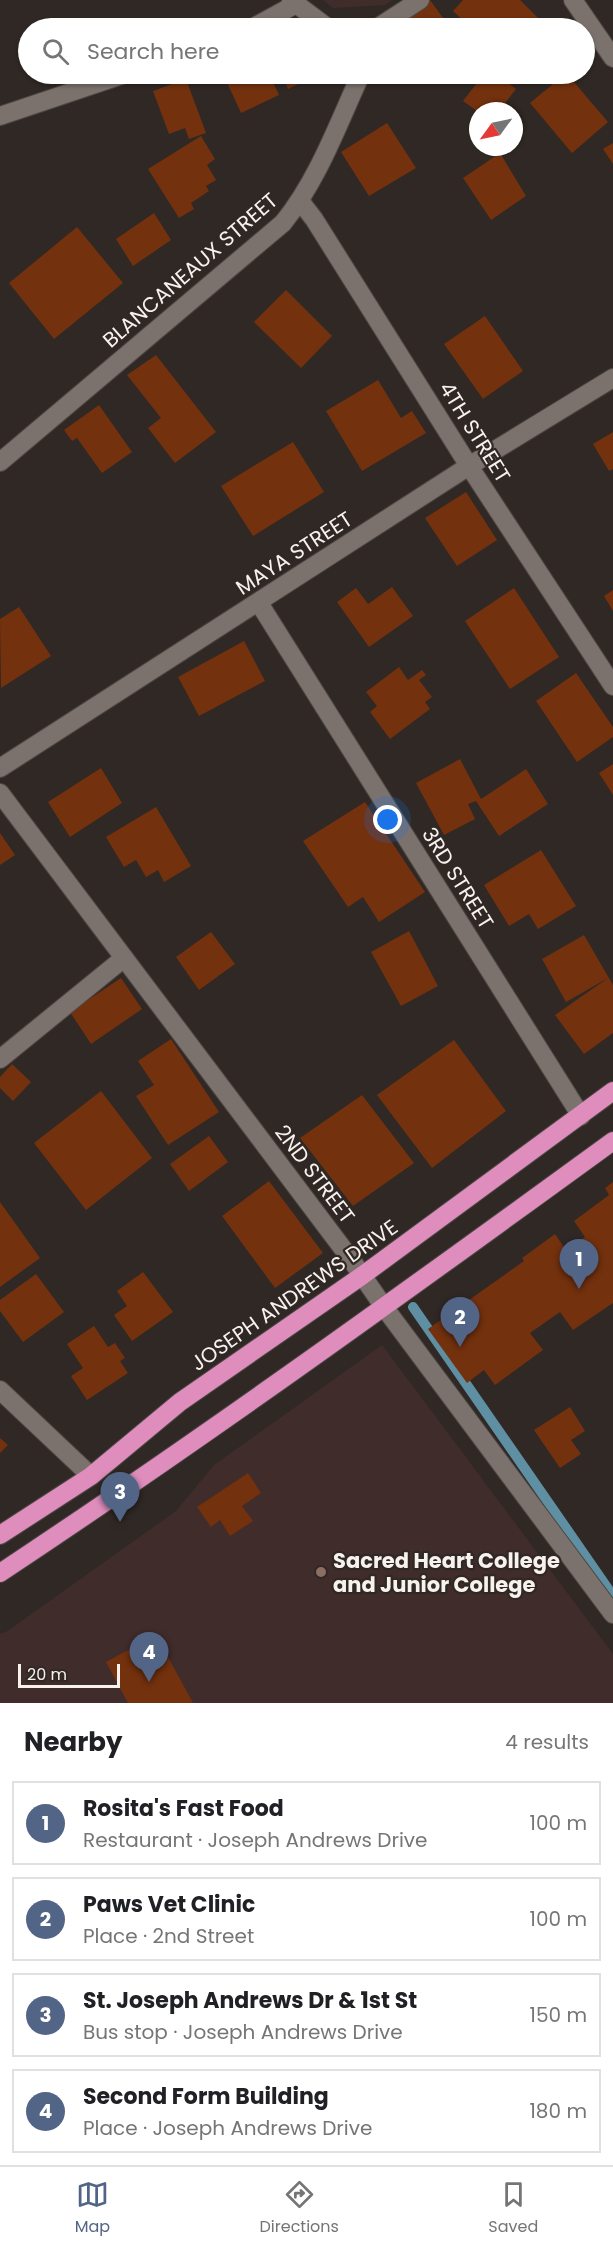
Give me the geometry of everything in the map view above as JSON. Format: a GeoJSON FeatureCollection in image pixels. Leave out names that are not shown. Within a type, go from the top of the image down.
{"type":"FeatureCollection","features":[{"type":"Feature","properties":{"kind":"highway","name":"JOSEPH ANDREWS DRIVE"},"geometry":{"type":"LineString","coordinates":[[0,1535],[91,1476],[180,1402],[363,1275],[613,1091]]}},
{"type":"Feature","properties":{"kind":"highway"},"geometry":{"type":"LineString","coordinates":[[0,1573],[124,1490],[384,1307],[613,1141]]}},
{"type":"Feature","properties":{"kind":"street"},"geometry":{"type":"LineString","coordinates":[[392,18],[420,0]]}},
{"type":"Feature","properties":{"kind":"street"},"geometry":{"type":"LineString","coordinates":[[573,0],[585,18]]}},
{"type":"Feature","properties":{"kind":"street"},"geometry":{"type":"LineString","coordinates":[[268,18],[294,2],[315,18]]}},
{"type":"Feature","properties":{"kind":"street"},"geometry":{"type":"LineString","coordinates":[[595,32],[613,58]]}},
{"type":"Feature","properties":{"kind":"street"},"geometry":{"type":"LineString","coordinates":[[0,116],[95,84]]}},
{"type":"Feature","properties":{"kind":"street","name":"BLANCANEAUX STREET"},"geometry":{"type":"LineString","coordinates":[[0,462],[283,223],[300,201],[356,84]]}},
{"type":"Feature","properties":{"kind":"street","name":"4TH STREET"},"geometry":{"type":"LineString","coordinates":[[300,201],[314,219],[469,466],[613,686]]}},
{"type":"Feature","properties":{"kind":"street","name":"MAYA STREET"},"geometry":{"type":"LineString","coordinates":[[0,768],[469,466],[613,378]]}},
{"type":"Feature","properties":{"kind":"street","name":"3RD STREET"},"geometry":{"type":"LineString","coordinates":[[259,603],[581,1116]]}},
{"type":"Feature","properties":{"kind":"street","name":"2ND STREET"},"geometry":{"type":"LineString","coordinates":[[0,793],[363,1275],[384,1307],[612,1612]]}},
{"type":"Feature","properties":{"kind":"street"},"geometry":{"type":"LineString","coordinates":[[0,1059],[124,958]]}},
{"type":"Feature","properties":{"kind":"street"},"geometry":{"type":"LineString","coordinates":[[0,1390],[91,1476]]}},
{"type":"Feature","properties":{"kind":"shaded area"},"geometry":{"type":"Polygon","coordinates":[[[323,0],[392,0],[385,5],[333,8],[323,0]]]}},
{"type":"Feature","properties":{"kind":"shaded area","name":"Sacred Heart College and Junior College"},"geometry":{"type":"Polygon","coordinates":[[[382,1345],[613,1654],[613,1703],[0,1703],[0,1634],[176,1511],[214,1465],[382,1345]]]}},
{"type":"Feature","properties":{"kind":"building"},"geometry":{"type":"Polygon","coordinates":[[[425,0],[430,0],[443,18],[405,18],[403,16],[425,0]]]}},
{"type":"Feature","properties":{"kind":"building"},"geometry":{"type":"Polygon","coordinates":[[[463,0],[520,0],[538,18],[460,18],[453,11],[463,0]]]}},
{"type":"Feature","properties":{"kind":"building"},"geometry":{"type":"Polygon","coordinates":[[[172,84],[188,84],[206,133],[189,139],[185,128],[169,134],[153,91],[172,84]]]}},
{"type":"Feature","properties":{"kind":"building"},"geometry":{"type":"Polygon","coordinates":[[[228,84],[274,84],[279,95],[241,113],[228,84]]]}},
{"type":"Feature","properties":{"kind":"building"},"geometry":{"type":"Polygon","coordinates":[[[286,84],[299,84],[288,89],[286,84]]]}},
{"type":"Feature","properties":{"kind":"building"},"geometry":{"type":"Polygon","coordinates":[[[476,84],[509,84],[516,89],[506,102],[469,102],[469,105],[463,101],[476,84]]]}},
{"type":"Feature","properties":{"kind":"building"},"geometry":{"type":"Polygon","coordinates":[[[553,84],[576,84],[608,122],[572,153],[530,103],[553,84]]]}},
{"type":"Feature","properties":{"kind":"building"},"geometry":{"type":"Polygon","coordinates":[[[387,123],[416,168],[369,196],[341,152],[387,123]]]}},
{"type":"Feature","properties":{"kind":"building"},"geometry":{"type":"Polygon","coordinates":[[[201,136],[215,159],[207,165],[216,180],[206,186],[209,191],[191,203],[194,209],[179,218],[148,169],[201,136]]]}},
{"type":"Feature","properties":{"kind":"building"},"geometry":{"type":"Polygon","coordinates":[[[613,143],[613,164],[603,149],[613,143]]]}},
{"type":"Feature","properties":{"kind":"building"},"geometry":{"type":"Polygon","coordinates":[[[496,156],[502,156],[526,196],[491,220],[463,178],[496,156]]]}},
{"type":"Feature","properties":{"kind":"building"},"geometry":{"type":"Polygon","coordinates":[[[154,213],[171,240],[133,266],[116,239],[154,213]]]}},
{"type":"Feature","properties":{"kind":"building"},"geometry":{"type":"Polygon","coordinates":[[[77,227],[123,283],[54,339],[9,283],[77,227]]]}},
{"type":"Feature","properties":{"kind":"building"},"geometry":{"type":"Polygon","coordinates":[[[286,290],[332,336],[301,368],[254,322],[286,290]]]}},
{"type":"Feature","properties":{"kind":"building"},"geometry":{"type":"Polygon","coordinates":[[[485,316],[523,371],[483,399],[444,344],[485,316]]]}},
{"type":"Feature","properties":{"kind":"building"},"geometry":{"type":"Polygon","coordinates":[[[156,355],[216,432],[175,463],[148,428],[161,418],[127,375],[156,355]]]}},
{"type":"Feature","properties":{"kind":"building"},"geometry":{"type":"Polygon","coordinates":[[[378,380],[401,418],[412,411],[426,433],[362,471],[326,411],[378,380]]]}},
{"type":"Feature","properties":{"kind":"building"},"geometry":{"type":"Polygon","coordinates":[[[99,405],[132,452],[102,473],[77,438],[72,441],[64,430],[99,405]]]}},
{"type":"Feature","properties":{"kind":"building"},"geometry":{"type":"Polygon","coordinates":[[[613,432],[613,469],[609,471],[593,444],[613,432]]]}},
{"type":"Feature","properties":{"kind":"building"},"geometry":{"type":"Polygon","coordinates":[[[293,442],[324,492],[253,536],[221,486],[293,442]]]}},
{"type":"Feature","properties":{"kind":"building"},"geometry":{"type":"Polygon","coordinates":[[[466,492],[497,540],[457,566],[425,518],[466,492]]]}},
{"type":"Feature","properties":{"kind":"building"},"geometry":{"type":"Polygon","coordinates":[[[392,587],[413,616],[369,647],[337,602],[356,588],[368,604],[392,587]]]}},
{"type":"Feature","properties":{"kind":"building"},"geometry":{"type":"Polygon","coordinates":[[[514,588],[559,657],[510,689],[465,621],[514,588]]]}},
{"type":"Feature","properties":{"kind":"building"},"geometry":{"type":"Polygon","coordinates":[[[613,590],[613,611],[604,596],[613,590]]]}},
{"type":"Feature","properties":{"kind":"building"},"geometry":{"type":"Polygon","coordinates":[[[19,607],[51,656],[1,688],[0,619],[19,607]]]}},
{"type":"Feature","properties":{"kind":"building"},"geometry":{"type":"Polygon","coordinates":[[[244,641],[265,681],[199,716],[178,677],[244,641]]]}},
{"type":"Feature","properties":{"kind":"building"},"geometry":{"type":"Polygon","coordinates":[[[399,667],[408,680],[422,670],[426,675],[419,680],[432,697],[425,702],[430,709],[390,739],[370,712],[377,706],[366,692],[399,667]]]}},
{"type":"Feature","properties":{"kind":"building"},"geometry":{"type":"Polygon","coordinates":[[[576,673],[613,727],[613,737],[577,762],[536,701],[576,673]]]}},
{"type":"Feature","properties":{"kind":"building"},"geometry":{"type":"Polygon","coordinates":[[[460,759],[481,799],[526,769],[548,804],[499,836],[476,801],[468,804],[475,819],[444,835],[416,783],[460,759]]]}},
{"type":"Feature","properties":{"kind":"building"},"geometry":{"type":"Polygon","coordinates":[[[613,764],[613,795],[599,773],[613,764]]]}},
{"type":"Feature","properties":{"kind":"building"},"geometry":{"type":"Polygon","coordinates":[[[101,768],[122,803],[70,837],[48,802],[101,768]]]}},
{"type":"Feature","properties":{"kind":"building"},"geometry":{"type":"Polygon","coordinates":[[[365,802],[425,892],[379,922],[363,897],[348,907],[303,841],[365,802]]]}},
{"type":"Feature","properties":{"kind":"building"},"geometry":{"type":"Polygon","coordinates":[[[156,807],[191,866],[164,882],[158,870],[146,877],[136,860],[124,867],[106,837],[156,807]]]}},
{"type":"Feature","properties":{"kind":"building"},"geometry":{"type":"Polygon","coordinates":[[[0,833],[15,855],[0,865],[0,833]]]}},
{"type":"Feature","properties":{"kind":"building"},"geometry":{"type":"Polygon","coordinates":[[[541,850],[576,906],[538,929],[529,914],[509,926],[484,885],[541,850]]]}},
{"type":"Feature","properties":{"kind":"building"},"geometry":{"type":"Polygon","coordinates":[[[409,931],[438,986],[401,1006],[371,952],[409,931]]]}},
{"type":"Feature","properties":{"kind":"building"},"geometry":{"type":"Polygon","coordinates":[[[211,932],[235,964],[199,990],[176,957],[211,932]]]}},
{"type":"Feature","properties":{"kind":"building"},"geometry":{"type":"Polygon","coordinates":[[[584,935],[613,985],[613,1033],[584,1054],[555,1015],[608,978],[566,1002],[542,959],[584,935]]]}},
{"type":"Feature","properties":{"kind":"building"},"geometry":{"type":"Polygon","coordinates":[[[121,978],[142,1009],[91,1044],[70,1012],[121,978]]]}},
{"type":"Feature","properties":{"kind":"building"},"geometry":{"type":"Polygon","coordinates":[[[171,1039],[219,1112],[168,1145],[136,1096],[154,1085],[138,1061],[171,1039]]]}},
{"type":"Feature","properties":{"kind":"building"},"geometry":{"type":"Polygon","coordinates":[[[454,1040],[506,1111],[432,1168],[377,1095],[454,1040]]]}},
{"type":"Feature","properties":{"kind":"building"},"geometry":{"type":"Polygon","coordinates":[[[12,1064],[31,1082],[13,1101],[0,1088],[0,1077],[12,1064]]]}},
{"type":"Feature","properties":{"kind":"building"},"geometry":{"type":"Polygon","coordinates":[[[101,1091],[152,1158],[86,1210],[34,1143],[101,1091]]]}},
{"type":"Feature","properties":{"kind":"building"},"geometry":{"type":"Polygon","coordinates":[[[362,1095],[414,1163],[353,1206],[300,1138],[362,1095]]]}},
{"type":"Feature","properties":{"kind":"building"},"geometry":{"type":"Polygon","coordinates":[[[209,1136],[228,1162],[189,1191],[170,1164],[209,1136]]]}},
{"type":"Feature","properties":{"kind":"building"},"geometry":{"type":"Polygon","coordinates":[[[269,1181],[323,1253],[275,1288],[222,1216],[269,1181]]]}},
{"type":"Feature","properties":{"kind":"building"},"geometry":{"type":"Polygon","coordinates":[[[613,1182],[613,1303],[573,1330],[560,1312],[530,1333],[543,1350],[495,1385],[484,1370],[467,1383],[428,1329],[524,1261],[522,1258],[555,1234],[566,1250],[585,1237],[574,1221],[609,1195],[605,1188],[613,1182]]]}},
{"type":"Feature","properties":{"kind":"building"},"geometry":{"type":"Polygon","coordinates":[[[0,1202],[40,1258],[0,1287],[0,1202]]]}},
{"type":"Feature","properties":{"kind":"building"},"geometry":{"type":"Polygon","coordinates":[[[143,1272],[173,1312],[132,1341],[114,1315],[127,1306],[117,1291],[143,1272]]]}},
{"type":"Feature","properties":{"kind":"building"},"geometry":{"type":"Polygon","coordinates":[[[36,1274],[64,1312],[23,1342],[0,1311],[0,1300],[36,1274]]]}},
{"type":"Feature","properties":{"kind":"building"},"geometry":{"type":"Polygon","coordinates":[[[94,1326],[108,1347],[115,1343],[125,1358],[120,1361],[128,1373],[87,1400],[71,1376],[83,1368],[67,1344],[94,1326]]]}},
{"type":"Feature","properties":{"kind":"building"},"geometry":{"type":"Polygon","coordinates":[[[570,1407],[585,1431],[571,1440],[581,1454],[560,1468],[534,1430],[570,1407]]]}},
{"type":"Feature","properties":{"kind":"building"},"geometry":{"type":"Polygon","coordinates":[[[0,1438],[8,1445],[0,1453],[0,1438]]]}},
{"type":"Feature","properties":{"kind":"building"},"geometry":{"type":"Polygon","coordinates":[[[248,1473],[261,1493],[242,1506],[253,1521],[230,1536],[220,1520],[211,1527],[197,1507],[248,1473]]]}},
{"type":"Feature","properties":{"kind":"building"},"geometry":{"type":"Polygon","coordinates":[[[156,1635],[193,1703],[128,1703],[106,1662],[156,1635]]]}},
{"type":"Feature","properties":{"kind":"waterway"},"geometry":{"type":"LineString","coordinates":[[413,1307],[613,1596]]}},
{"type":"Feature","properties":{"kind":"place","name":"Rosita's Fast Food"},"geometry":{"type":"Point","coordinates":[579,1289]}},
{"type":"Feature","properties":{"kind":"place","name":"Paws Vet Clinic"},"geometry":{"type":"Point","coordinates":[460,1347]}},
{"type":"Feature","properties":{"kind":"place","name":"St. Joseph Andrews Dr & 1st St"},"geometry":{"type":"Point","coordinates":[120,1522]}},
{"type":"Feature","properties":{"kind":"place","name":"Sacred Heart College and Junior College"},"geometry":{"type":"Point","coordinates":[321,1572]}},
{"type":"Feature","properties":{"kind":"place","name":"Second Form Building"},"geometry":{"type":"Point","coordinates":[149,1682]}}]}
